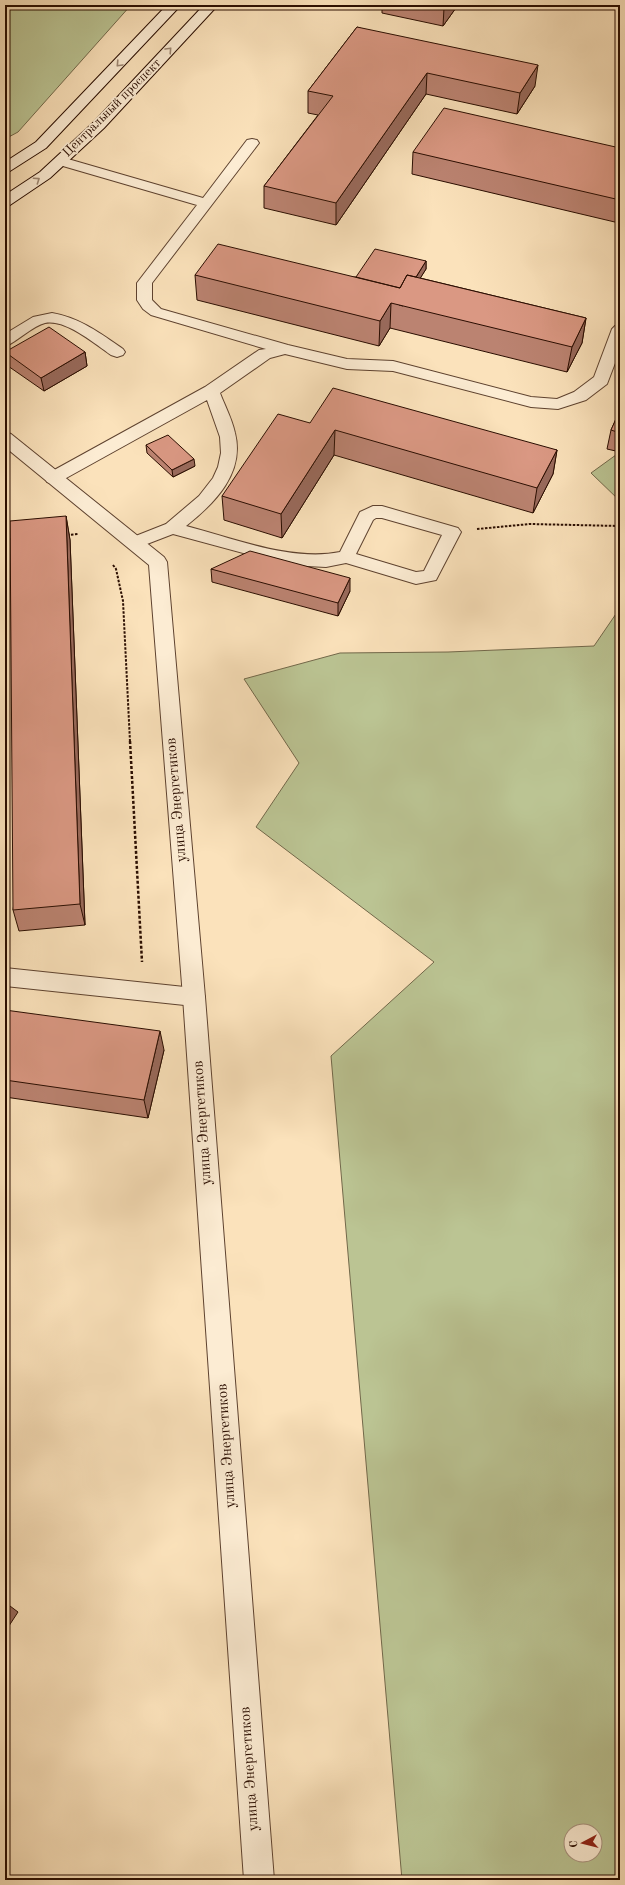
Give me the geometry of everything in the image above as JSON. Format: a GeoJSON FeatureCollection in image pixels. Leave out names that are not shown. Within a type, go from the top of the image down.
{"type":"FeatureCollection","features":[{"type":"Feature","properties":{"kind":"street","name":"Центральный проспект"},"geometry":{"type":"LineString","coordinates":[[5,168],[41,145],[174,5]]}},
{"type":"Feature","properties":{"kind":"street","name":"Центральный проспект"},"geometry":{"type":"LineString","coordinates":[[5,202],[45,175],[99,125],[211,5]]}},
{"type":"Feature","properties":{"kind":"street","name":"улица Энергетиков"},"geometry":{"type":"LineString","coordinates":[[5,438],[158,562],[194,997],[259,1880]]}},
{"type":"Feature","properties":{"kind":"lane"},"geometry":{"type":"LineString","coordinates":[[252,143],[145,283],[143,295],[148,306],[156,312],[285,350],[348,364],[393,366],[531,402],[558,404],[580,396],[601,380],[620,329]]}},
{"type":"Feature","properties":{"kind":"lane"},"geometry":{"type":"LineString","coordinates":[[61,161],[206,203]]}},
{"type":"Feature","properties":{"kind":"lane"},"geometry":{"type":"LineString","coordinates":[[5,341],[41,319],[54,318],[66,320],[117,352]]}},
{"type":"Feature","properties":{"kind":"lane"},"geometry":{"type":"LineString","coordinates":[[53,478],[210,391],[265,354],[285,350]]}},
{"type":"Feature","properties":{"kind":"lane"},"geometry":{"type":"LineString","coordinates":[[134,543],[172,528],[206,501],[222,480],[228,458],[228,437],[210,391]]}},
{"type":"Feature","properties":{"kind":"lane"},"geometry":{"type":"LineString","coordinates":[[172,528],[287,559],[326,561],[346,557],[416,578],[430,576],[452,532],[382,512],[373,512],[366,516],[346,557]]}},
{"type":"Feature","properties":{"kind":"lane"},"geometry":{"type":"LineString","coordinates":[[5,978],[194,997]]}},
{"type":"Feature","properties":{"kind":"path"},"geometry":{"type":"LineString","coordinates":[[452,532],[502,525],[559,524],[620,526]]}},
{"type":"Feature","properties":{"kind":"path"},"geometry":{"type":"LineString","coordinates":[[60,535],[84,533]]}},
{"type":"Feature","properties":{"kind":"path"},"geometry":{"type":"LineString","coordinates":[[5,540],[13,539]]}},
{"type":"Feature","properties":{"kind":"path"},"geometry":{"type":"LineString","coordinates":[[112,563],[116,569],[123,601],[144,992]]}},
{"type":"Feature","properties":{"kind":"green space"},"geometry":{"type":"Polygon","coordinates":[[[5,5],[131,5],[18,132],[5,139],[5,5]]]}},
{"type":"Feature","properties":{"kind":"green space"},"geometry":{"type":"Polygon","coordinates":[[[620,452],[620,501],[591,473],[620,452]]]}},
{"type":"Feature","properties":{"kind":"green space"},"geometry":{"type":"Polygon","coordinates":[[[620,608],[620,1880],[402,1880],[331,1056],[434,962],[256,827],[299,763],[244,679],[340,653],[448,652],[594,646],[620,608]]]}},
{"type":"Feature","properties":{"kind":"building"},"geometry":{"type":"Polygon","coordinates":[[[432,5],[446,5],[444,8],[432,5]]]}},
{"type":"Feature","properties":{"kind":"building"},"geometry":{"type":"Polygon","coordinates":[[[357,27],[538,65],[520,93],[427,73],[336,203],[264,186],[333,96],[308,91],[357,27]]]}},
{"type":"Feature","properties":{"kind":"building"},"geometry":{"type":"Polygon","coordinates":[[[444,108],[620,148],[620,200],[413,152],[444,108]]]}},
{"type":"Feature","properties":{"kind":"building"},"geometry":{"type":"Polygon","coordinates":[[[218,244],[400,288],[407,275],[586,318],[572,347],[391,303],[380,321],[195,275],[218,244]]]}},
{"type":"Feature","properties":{"kind":"building"},"geometry":{"type":"Polygon","coordinates":[[[375,249],[426,261],[416,277],[407,275],[400,288],[356,277],[375,249]]]}},
{"type":"Feature","properties":{"kind":"building"},"geometry":{"type":"Polygon","coordinates":[[[49,327],[85,352],[41,378],[5,352],[49,327]]]}},
{"type":"Feature","properties":{"kind":"building"},"geometry":{"type":"Polygon","coordinates":[[[333,388],[557,450],[537,488],[335,430],[281,514],[222,496],[278,414],[310,423],[333,388]]]}},
{"type":"Feature","properties":{"kind":"building"},"geometry":{"type":"Polygon","coordinates":[[[620,410],[620,433],[611,430],[620,410]]]}},
{"type":"Feature","properties":{"kind":"building"},"geometry":{"type":"Polygon","coordinates":[[[168,435],[194,459],[172,470],[146,445],[168,435]]]}},
{"type":"Feature","properties":{"kind":"building"},"geometry":{"type":"Polygon","coordinates":[[[66,516],[80,904],[13,910],[10,521],[66,516]]]}},
{"type":"Feature","properties":{"kind":"building"},"geometry":{"type":"Polygon","coordinates":[[[250,551],[350,578],[338,603],[211,569],[250,551]]]}},
{"type":"Feature","properties":{"kind":"building"},"geometry":{"type":"Polygon","coordinates":[[[5,1010],[160,1031],[144,1100],[5,1080],[5,1010]]]}},
{"type":"Feature","properties":{"kind":"building"},"geometry":{"type":"Polygon","coordinates":[[[5,1602],[10,1606],[5,1614],[5,1602]]]}}]}
